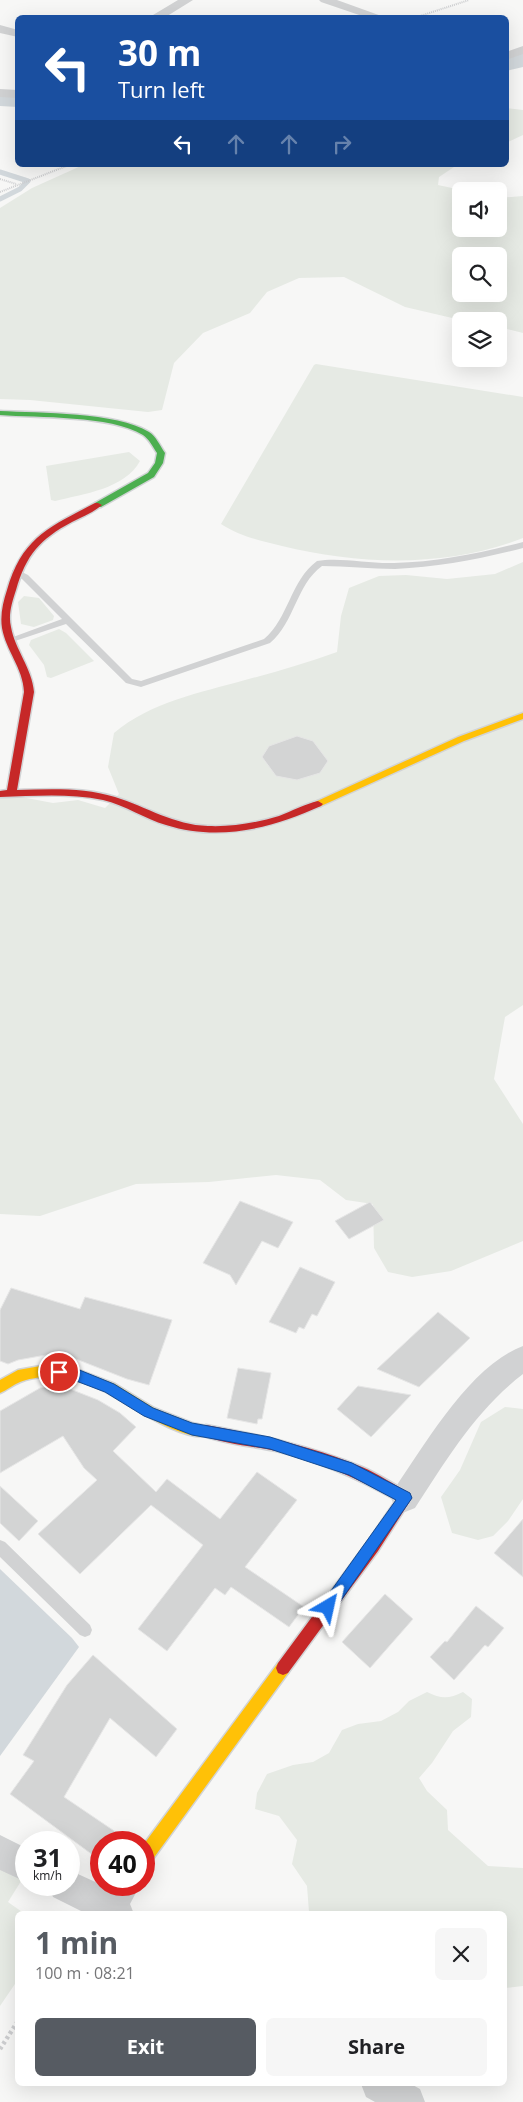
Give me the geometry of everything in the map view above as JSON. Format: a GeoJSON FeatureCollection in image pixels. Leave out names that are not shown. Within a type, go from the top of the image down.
{"type":"FeatureCollection","features":[{"type":"Feature","properties":{"kind":"street"},"geometry":{"type":"LineString","coordinates":[[160,15],[187,0]]}},
{"type":"Feature","properties":{"kind":"street"},"geometry":{"type":"LineString","coordinates":[[325,0],[372,15]]}},
{"type":"Feature","properties":{"kind":"street"},"geometry":{"type":"LineString","coordinates":[[0,29],[15,33]]}},
{"type":"Feature","properties":{"kind":"street"},"geometry":{"type":"LineString","coordinates":[[509,56],[523,50]]}},
{"type":"Feature","properties":{"kind":"street"},"geometry":{"type":"LineString","coordinates":[[509,58],[523,63]]}},
{"type":"Feature","properties":{"kind":"street"},"geometry":{"type":"LineString","coordinates":[[0,413],[109,422],[136,428],[147,433],[160,453],[159,463],[152,475],[44,535],[28,550],[16,572],[4,620],[9,640],[29,678],[29,692],[6,794],[103,797],[119,801],[169,823],[192,828],[215,830],[268,824],[296,814],[461,739],[523,716]]}},
{"type":"Feature","properties":{"kind":"street"},"geometry":{"type":"LineString","coordinates":[[155,1842],[373,1546],[456,1422],[491,1382],[523,1358]]}},
{"type":"Feature","properties":{"kind":"street"},"geometry":{"type":"LineString","coordinates":[[0,1387],[18,1376],[46,1372],[72,1373],[110,1388],[148,1412],[192,1429],[270,1443],[309,1454],[352,1469],[405,1498]]}},
{"type":"Feature","properties":{"kind":"street"},"geometry":{"type":"LineString","coordinates":[[0,1852],[15,1860]]}},
{"type":"Feature","properties":{"kind":"street"},"geometry":{"type":"LineString","coordinates":[[80,1890],[116,1902]]}},
{"type":"Feature","properties":{"kind":"street"},"geometry":{"type":"LineString","coordinates":[[381,2086],[407,2102]]}},
{"type":"Feature","properties":{"kind":"lane"},"geometry":{"type":"LineString","coordinates":[[16,572],[26,577],[129,681],[141,684],[267,641],[280,628],[313,567],[320,563],[392,566],[428,564],[477,558],[523,545]]}},
{"type":"Feature","properties":{"kind":"lane"},"geometry":{"type":"LineString","coordinates":[[9,640],[68,620]]}},
{"type":"Feature","properties":{"kind":"lane"},"geometry":{"type":"LineString","coordinates":[[0,1547],[85,1630]]}},
{"type":"Feature","properties":{"kind":"path"},"geometry":{"type":"LineString","coordinates":[[423,15],[469,0]]}},
{"type":"Feature","properties":{"kind":"path"},"geometry":{"type":"LineString","coordinates":[[0,192],[64,167]]}},
{"type":"Feature","properties":{"kind":"path"},"geometry":{"type":"LineString","coordinates":[[0,179],[17,185]]}},
{"type":"Feature","properties":{"kind":"path"},"geometry":{"type":"LineString","coordinates":[[0,2049],[15,2026]]}},
{"type":"Feature","properties":{"kind":"shaded area"},"geometry":{"type":"Polygon","coordinates":[[[509,108],[523,110],[523,135],[509,142],[509,108]]]}},
{"type":"Feature","properties":{"kind":"shaded area"},"geometry":{"type":"Polygon","coordinates":[[[79,167],[454,167],[439,177],[438,185],[452,188],[452,237],[507,237],[507,197],[523,196],[523,333],[507,329],[507,312],[452,312],[452,318],[405,307],[344,277],[299,278],[267,292],[250,313],[203,333],[174,363],[162,410],[148,412],[30,400],[0,399],[0,208],[32,188],[79,167]]]}},
{"type":"Feature","properties":{"kind":"shaded area"},"geometry":{"type":"Polygon","coordinates":[[[316,364],[523,397],[523,538],[494,548],[464,555],[434,559],[372,560],[342,557],[282,546],[243,535],[221,524],[316,364]]]}},
{"type":"Feature","properties":{"kind":"shaded area"},"geometry":{"type":"Polygon","coordinates":[[[129,452],[140,461],[124,478],[90,493],[55,501],[51,500],[46,466],[129,452]]]}},
{"type":"Feature","properties":{"kind":"shaded area"},"geometry":{"type":"Polygon","coordinates":[[[523,562],[523,1005],[505,1017],[494,1079],[523,1124],[523,1241],[451,1271],[412,1277],[388,1272],[374,1248],[373,1204],[346,1200],[320,1180],[276,1175],[209,1182],[136,1184],[40,1216],[0,1214],[0,793],[53,803],[78,800],[105,808],[119,794],[108,767],[114,733],[144,713],[176,700],[280,671],[337,652],[341,616],[349,588],[379,576],[406,575],[447,579],[495,574],[523,562]]]}},
{"type":"Feature","properties":{"kind":"shaded area"},"geometry":{"type":"Polygon","coordinates":[[[24,596],[39,598],[54,616],[53,620],[34,627],[21,624],[18,602],[24,596]]]}},
{"type":"Feature","properties":{"kind":"shaded area"},"geometry":{"type":"Polygon","coordinates":[[[59,629],[66,633],[94,661],[51,678],[47,677],[44,665],[29,645],[31,640],[59,629]]]}},
{"type":"Feature","properties":{"kind":"shaded area"},"geometry":{"type":"Polygon","coordinates":[[[505,1407],[523,1409],[523,1499],[508,1521],[493,1536],[478,1540],[452,1533],[441,1497],[460,1470],[481,1422],[505,1407]]]}},
{"type":"Feature","properties":{"kind":"shaded area"},"geometry":{"type":"Polygon","coordinates":[[[0,1569],[79,1647],[0,1756],[0,1569]]]}},
{"type":"Feature","properties":{"kind":"shaded area"},"geometry":{"type":"Polygon","coordinates":[[[427,1692],[445,1697],[463,1692],[472,1699],[471,1717],[453,1731],[432,1763],[419,1778],[427,1791],[447,1810],[448,1830],[488,1866],[523,1868],[523,1986],[507,1988],[507,1911],[309,1911],[307,1886],[292,1864],[297,1840],[279,1816],[255,1809],[257,1793],[267,1774],[293,1765],[313,1762],[329,1753],[342,1730],[358,1724],[381,1721],[398,1712],[409,1701],[427,1692]]]}},
{"type":"Feature","properties":{"kind":"shaded area"},"geometry":{"type":"Polygon","coordinates":[[[0,1868],[15,1875],[15,1891],[8,1902],[21,1911],[15,1911],[15,1984],[0,2006],[0,1868]]]}},
{"type":"Feature","properties":{"kind":"building"},"geometry":{"type":"Polygon","coordinates":[[[297,736],[313,741],[328,761],[320,773],[297,780],[276,776],[262,757],[269,746],[297,736]]]}},
{"type":"Feature","properties":{"kind":"building"},"geometry":{"type":"Polygon","coordinates":[[[240,1201],[293,1222],[278,1248],[262,1241],[236,1285],[230,1275],[203,1263],[240,1201]]]}},
{"type":"Feature","properties":{"kind":"building"},"geometry":{"type":"Polygon","coordinates":[[[370,1202],[384,1220],[349,1239],[335,1221],[370,1202]]]}},
{"type":"Feature","properties":{"kind":"building"},"geometry":{"type":"Polygon","coordinates":[[[300,1267],[335,1282],[317,1316],[312,1314],[304,1329],[299,1327],[296,1333],[269,1322],[300,1267]]]}},
{"type":"Feature","properties":{"kind":"building"},"geometry":{"type":"Polygon","coordinates":[[[11,1288],[80,1309],[85,1297],[172,1320],[149,1385],[127,1379],[71,1357],[46,1355],[18,1360],[8,1364],[0,1361],[0,1310],[11,1288]]]}},
{"type":"Feature","properties":{"kind":"building"},"geometry":{"type":"Polygon","coordinates":[[[438,1312],[470,1338],[419,1387],[377,1369],[438,1312]]]}},
{"type":"Feature","properties":{"kind":"building"},"geometry":{"type":"Polygon","coordinates":[[[238,1368],[271,1373],[262,1419],[258,1419],[257,1424],[227,1418],[238,1368]]]}},
{"type":"Feature","properties":{"kind":"building"},"geometry":{"type":"Polygon","coordinates":[[[358,1386],[411,1395],[371,1437],[337,1409],[358,1386]]]}},
{"type":"Feature","properties":{"kind":"building"},"geometry":{"type":"Polygon","coordinates":[[[40,1388],[70,1389],[98,1400],[120,1413],[136,1427],[113,1451],[156,1492],[167,1479],[220,1519],[257,1472],[297,1500],[245,1567],[304,1607],[289,1627],[231,1587],[225,1595],[215,1588],[167,1651],[138,1629],[203,1545],[151,1505],[80,1574],[38,1534],[97,1480],[84,1468],[63,1436],[0,1473],[0,1411],[40,1388]]]}},
{"type":"Feature","properties":{"kind":"building"},"geometry":{"type":"Polygon","coordinates":[[[0,1486],[38,1521],[19,1541],[0,1523],[0,1486]]]}},
{"type":"Feature","properties":{"kind":"building"},"geometry":{"type":"Polygon","coordinates":[[[523,1519],[523,1577],[494,1553],[523,1519]]]}},
{"type":"Feature","properties":{"kind":"building"},"geometry":{"type":"Polygon","coordinates":[[[385,1594],[413,1619],[370,1668],[342,1642],[385,1594]]]}},
{"type":"Feature","properties":{"kind":"building"},"geometry":{"type":"Polygon","coordinates":[[[476,1606],[504,1628],[488,1647],[485,1645],[454,1680],[430,1657],[445,1641],[447,1642],[476,1606]]]}},
{"type":"Feature","properties":{"kind":"building"},"geometry":{"type":"Polygon","coordinates":[[[93,1655],[177,1729],[156,1757],[110,1718],[64,1797],[114,1831],[90,1831],[90,1853],[80,1846],[80,1831],[60,1831],[10,1794],[34,1761],[23,1755],[67,1685],[93,1655]]]}},
{"type":"Feature","properties":{"kind":"waterway"},"geometry":{"type":"LineString","coordinates":[[509,62],[523,58]]}},
{"type":"Feature","properties":{"kind":"waterway"},"geometry":{"type":"LineString","coordinates":[[0,98],[15,99]]}},
{"type":"Feature","properties":{"kind":"waterway"},"geometry":{"type":"LineString","coordinates":[[0,172],[28,181],[20,189],[0,199]]}},
{"type":"Feature","properties":{"kind":"traffic: fast"},"geometry":{"type":"LineString","coordinates":[[0,413],[99,420],[135,428],[147,434],[161,453],[159,463],[151,475],[98,505]]}},
{"type":"Feature","properties":{"kind":"traffic: slow"},"geometry":{"type":"LineString","coordinates":[[318,804],[461,739],[523,716]]}},
{"type":"Feature","properties":{"kind":"traffic: slow"},"geometry":{"type":"LineString","coordinates":[[0,1387],[18,1376],[46,1371],[71,1373],[110,1388],[149,1412],[192,1429],[206,1431]]}},
{"type":"Feature","properties":{"kind":"traffic: slow"},"geometry":{"type":"LineString","coordinates":[[155,1842],[283,1668]]}},
{"type":"Feature","properties":{"kind":"traffic: jam"},"geometry":{"type":"LineString","coordinates":[[11,794],[29,692],[27,676],[6,626],[5,617],[10,594],[16,575],[31,548],[53,530],[98,505]]}},
{"type":"Feature","properties":{"kind":"traffic: jam"},"geometry":{"type":"LineString","coordinates":[[0,794],[64,793],[103,797],[170,823],[207,830],[226,830],[264,823],[300,812],[318,804]]}},
{"type":"Feature","properties":{"kind":"traffic: jam"},"geometry":{"type":"LineString","coordinates":[[206,1431],[261,1442],[333,1462],[365,1475],[405,1498],[373,1546],[283,1668]]}},
{"type":"Feature","properties":{"kind":"route"},"geometry":{"type":"LineString","coordinates":[[59,1372],[72,1373],[110,1388],[148,1412],[192,1429],[270,1443],[352,1469],[405,1498],[373,1546],[328,1607]]}}]}
